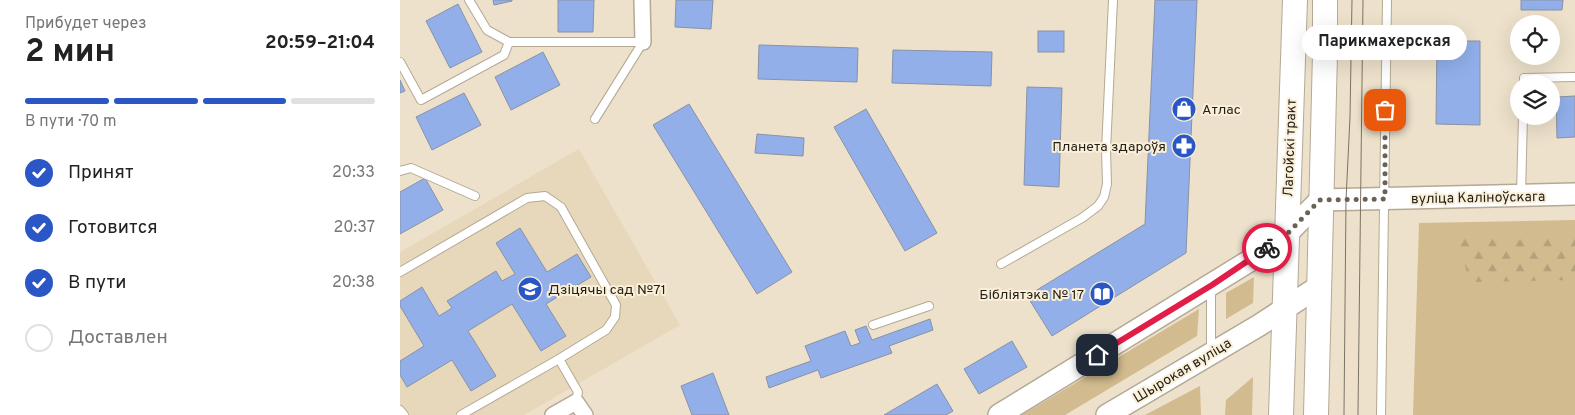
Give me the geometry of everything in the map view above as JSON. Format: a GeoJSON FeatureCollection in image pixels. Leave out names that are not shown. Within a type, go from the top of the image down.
{"type":"FeatureCollection","features":[{"type":"Feature","properties":{"kind":"main road","name":"Лагойскі тракт"},"geometry":{"type":"LineString","coordinates":[[1281,415],[1295,0]]}},
{"type":"Feature","properties":{"kind":"main road"},"geometry":{"type":"LineString","coordinates":[[1316,415],[1325,0]]}},
{"type":"Feature","properties":{"kind":"main road","name":"вуліца Каліноўскага"},"geometry":{"type":"LineString","coordinates":[[1320,200],[1575,194]]}},
{"type":"Feature","properties":{"kind":"main road"},"geometry":{"type":"LineString","coordinates":[[1000,415],[1212,285],[1286,235],[1320,200]]}},
{"type":"Feature","properties":{"kind":"main road","name":"Шырокая вуліца"},"geometry":{"type":"LineString","coordinates":[[1107,415],[1258,326],[1318,288]]}},
{"type":"Feature","properties":{"kind":"main road"},"geometry":{"type":"LineString","coordinates":[[1258,326],[1266,325],[1272,328],[1277,333],[1283,346]]}},
{"type":"Feature","properties":{"kind":"street"},"geometry":{"type":"LineString","coordinates":[[642,0],[643,42]]}},
{"type":"Feature","properties":{"kind":"street"},"geometry":{"type":"LineString","coordinates":[[553,415],[576,402],[584,415]]}},
{"type":"Feature","properties":{"kind":"lane"},"geometry":{"type":"LineString","coordinates":[[469,0],[487,30],[509,42],[643,42]]}},
{"type":"Feature","properties":{"kind":"lane"},"geometry":{"type":"LineString","coordinates":[[1001,264],[1082,218],[1098,206],[1104,197],[1107,184],[1106,150],[1113,0]]}},
{"type":"Feature","properties":{"kind":"lane"},"geometry":{"type":"LineString","coordinates":[[1382,415],[1387,0]]}},
{"type":"Feature","properties":{"kind":"lane"},"geometry":{"type":"LineString","coordinates":[[400,62],[422,100],[504,55],[509,42]]}},
{"type":"Feature","properties":{"kind":"lane"},"geometry":{"type":"LineString","coordinates":[[595,119],[643,42]]}},
{"type":"Feature","properties":{"kind":"lane"},"geometry":{"type":"LineString","coordinates":[[1560,77],[1575,77]]}},
{"type":"Feature","properties":{"kind":"lane"},"geometry":{"type":"LineString","coordinates":[[1521,196],[1523,125]]}},
{"type":"Feature","properties":{"kind":"lane"},"geometry":{"type":"LineString","coordinates":[[400,171],[411,168],[475,196]]}},
{"type":"Feature","properties":{"kind":"lane"},"geometry":{"type":"LineString","coordinates":[[400,272],[527,198],[545,196],[561,207],[616,305],[615,317],[606,330],[461,415]]}},
{"type":"Feature","properties":{"kind":"lane"},"geometry":{"type":"LineString","coordinates":[[1211,353],[1212,285]]}},
{"type":"Feature","properties":{"kind":"lane"},"geometry":{"type":"LineString","coordinates":[[873,325],[929,306]]}},
{"type":"Feature","properties":{"kind":"lane"},"geometry":{"type":"LineString","coordinates":[[559,359],[578,392],[576,402]]}},
{"type":"Feature","properties":{"kind":"lane"},"geometry":{"type":"LineString","coordinates":[[400,410],[404,415]]}},
{"type":"Feature","properties":{"kind":"shaded area","name":"Дзіцячы сад №71"},"geometry":{"type":"Polygon","coordinates":[[[579,149],[680,325],[524,415],[400,415],[400,252],[579,149]]]}},
{"type":"Feature","properties":{"kind":"green space"},"geometry":{"type":"Polygon","coordinates":[[[1575,220],[1575,415],[1413,415],[1419,223],[1575,220]]]}},
{"type":"Feature","properties":{"kind":"green space"},"geometry":{"type":"Polygon","coordinates":[[[1575,235],[1575,280],[1469,282],[1458,237],[1575,235]]]}},
{"type":"Feature","properties":{"kind":"green space"},"geometry":{"type":"Polygon","coordinates":[[[1254,277],[1253,303],[1226,319],[1226,293],[1254,277]]]}},
{"type":"Feature","properties":{"kind":"green space"},"geometry":{"type":"Polygon","coordinates":[[[1199,309],[1197,336],[1065,415],[1022,415],[1199,309]]]}},
{"type":"Feature","properties":{"kind":"green space"},"geometry":{"type":"Polygon","coordinates":[[[1253,377],[1252,415],[1225,415],[1226,400],[1253,377]]]}},
{"type":"Feature","properties":{"kind":"green space"},"geometry":{"type":"Polygon","coordinates":[[[1200,386],[1201,415],[1145,415],[1200,386]]]}},
{"type":"Feature","properties":{"kind":"building"},"geometry":{"type":"Polygon","coordinates":[[[493,0],[512,0],[512,1],[494,5],[493,0]]]}},
{"type":"Feature","properties":{"kind":"building"},"geometry":{"type":"Polygon","coordinates":[[[558,0],[594,0],[593,32],[558,32],[558,0]]]}},
{"type":"Feature","properties":{"kind":"building"},"geometry":{"type":"Polygon","coordinates":[[[676,0],[713,0],[711,29],[675,27],[676,0]]]}},
{"type":"Feature","properties":{"kind":"building"},"geometry":{"type":"Polygon","coordinates":[[[1155,0],[1197,0],[1186,253],[1052,336],[1027,296],[1145,224],[1155,0]]]}},
{"type":"Feature","properties":{"kind":"building"},"geometry":{"type":"Polygon","coordinates":[[[1521,0],[1563,0],[1562,10],[1521,10],[1521,0]]]}},
{"type":"Feature","properties":{"kind":"building"},"geometry":{"type":"Polygon","coordinates":[[[458,4],[482,52],[450,68],[426,21],[458,4]]]}},
{"type":"Feature","properties":{"kind":"building"},"geometry":{"type":"Polygon","coordinates":[[[1038,31],[1064,31],[1064,52],[1038,52],[1038,31]]]}},
{"type":"Feature","properties":{"kind":"building"},"geometry":{"type":"Polygon","coordinates":[[[1437,41],[1480,41],[1480,125],[1436,124],[1437,41]]]}},
{"type":"Feature","properties":{"kind":"building"},"geometry":{"type":"Polygon","coordinates":[[[759,45],[858,48],[857,82],[758,79],[759,45]]]}},
{"type":"Feature","properties":{"kind":"building"},"geometry":{"type":"Polygon","coordinates":[[[893,50],[992,52],[991,86],[892,83],[893,50]]]}},
{"type":"Feature","properties":{"kind":"building"},"geometry":{"type":"Polygon","coordinates":[[[543,52],[560,85],[511,110],[495,77],[543,52]]]}},
{"type":"Feature","properties":{"kind":"building"},"geometry":{"type":"Polygon","coordinates":[[[400,80],[405,91],[400,93],[400,80]]]}},
{"type":"Feature","properties":{"kind":"building"},"geometry":{"type":"Polygon","coordinates":[[[1027,87],[1062,88],[1059,187],[1024,185],[1027,87]]]}},
{"type":"Feature","properties":{"kind":"building"},"geometry":{"type":"Polygon","coordinates":[[[464,93],[481,125],[432,150],[416,117],[464,93]]]}},
{"type":"Feature","properties":{"kind":"building"},"geometry":{"type":"Polygon","coordinates":[[[1575,96],[1575,137],[1557,138],[1557,125],[1560,125],[1560,97],[1575,96]]]}},
{"type":"Feature","properties":{"kind":"building"},"geometry":{"type":"Polygon","coordinates":[[[689,104],[792,272],[757,294],[653,125],[689,104]]]}},
{"type":"Feature","properties":{"kind":"building"},"geometry":{"type":"Polygon","coordinates":[[[866,109],[937,233],[905,251],[834,127],[866,109]]]}},
{"type":"Feature","properties":{"kind":"building"},"geometry":{"type":"Polygon","coordinates":[[[757,134],[804,138],[803,156],[755,153],[757,134]]]}},
{"type":"Feature","properties":{"kind":"building"},"geometry":{"type":"Polygon","coordinates":[[[425,178],[443,210],[400,234],[400,192],[425,178]]]}},
{"type":"Feature","properties":{"kind":"building"},"geometry":{"type":"Polygon","coordinates":[[[520,228],[547,272],[577,254],[591,277],[546,304],[566,336],[541,351],[512,304],[468,331],[496,376],[471,391],[452,360],[407,387],[400,375],[400,361],[424,346],[400,306],[400,301],[422,287],[439,316],[452,308],[447,301],[496,271],[502,281],[515,274],[496,243],[520,228]]]}},
{"type":"Feature","properties":{"kind":"building"},"geometry":{"type":"Polygon","coordinates":[[[930,319],[933,330],[889,346],[892,353],[821,378],[818,370],[769,388],[766,377],[811,361],[805,346],[845,331],[851,346],[860,343],[855,330],[866,326],[872,340],[930,319]]]}},
{"type":"Feature","properties":{"kind":"building"},"geometry":{"type":"Polygon","coordinates":[[[1012,341],[1027,367],[979,394],[964,369],[1012,341]]]}},
{"type":"Feature","properties":{"kind":"building"},"geometry":{"type":"Polygon","coordinates":[[[713,373],[729,415],[692,415],[681,386],[713,373]]]}},
{"type":"Feature","properties":{"kind":"building"},"geometry":{"type":"Polygon","coordinates":[[[937,384],[953,411],[946,415],[884,415],[937,384]]]}},
{"type":"Feature","properties":{"kind":"tram line"},"geometry":{"type":"LineString","coordinates":[[1344,415],[1346,200],[1350,117],[1352,0]]}},
{"type":"Feature","properties":{"kind":"tram line"},"geometry":{"type":"LineString","coordinates":[[1358,415],[1363,0]]}},
{"type":"Feature","properties":{"kind":"way so far"},"geometry":{"type":"LineString","coordinates":[[1267,248],[1286,235],[1320,200],[1385,199],[1385,110]]}},
{"type":"Feature","properties":{"kind":"place","name":"Атлас"},"geometry":{"type":"Point","coordinates":[1184,109]}},
{"type":"Feature","properties":{"kind":"place","name":"Парикмахерская"},"geometry":{"type":"Point","coordinates":[1385,110]}},
{"type":"Feature","properties":{"kind":"place","name":"Планета здароўя"},"geometry":{"type":"Point","coordinates":[1184,146]}},
{"type":"Feature","properties":{"kind":"place","name":"Дзіцячы сад №71"},"geometry":{"type":"Point","coordinates":[530,289]}},
{"type":"Feature","properties":{"kind":"place","name":"Бібліятэка № 17"},"geometry":{"type":"Point","coordinates":[1102,294]}},
{"type":"Feature","properties":{"kind":"route"},"geometry":{"type":"LineString","coordinates":[[1097,355],[1212,285],[1267,248]]}}]}
